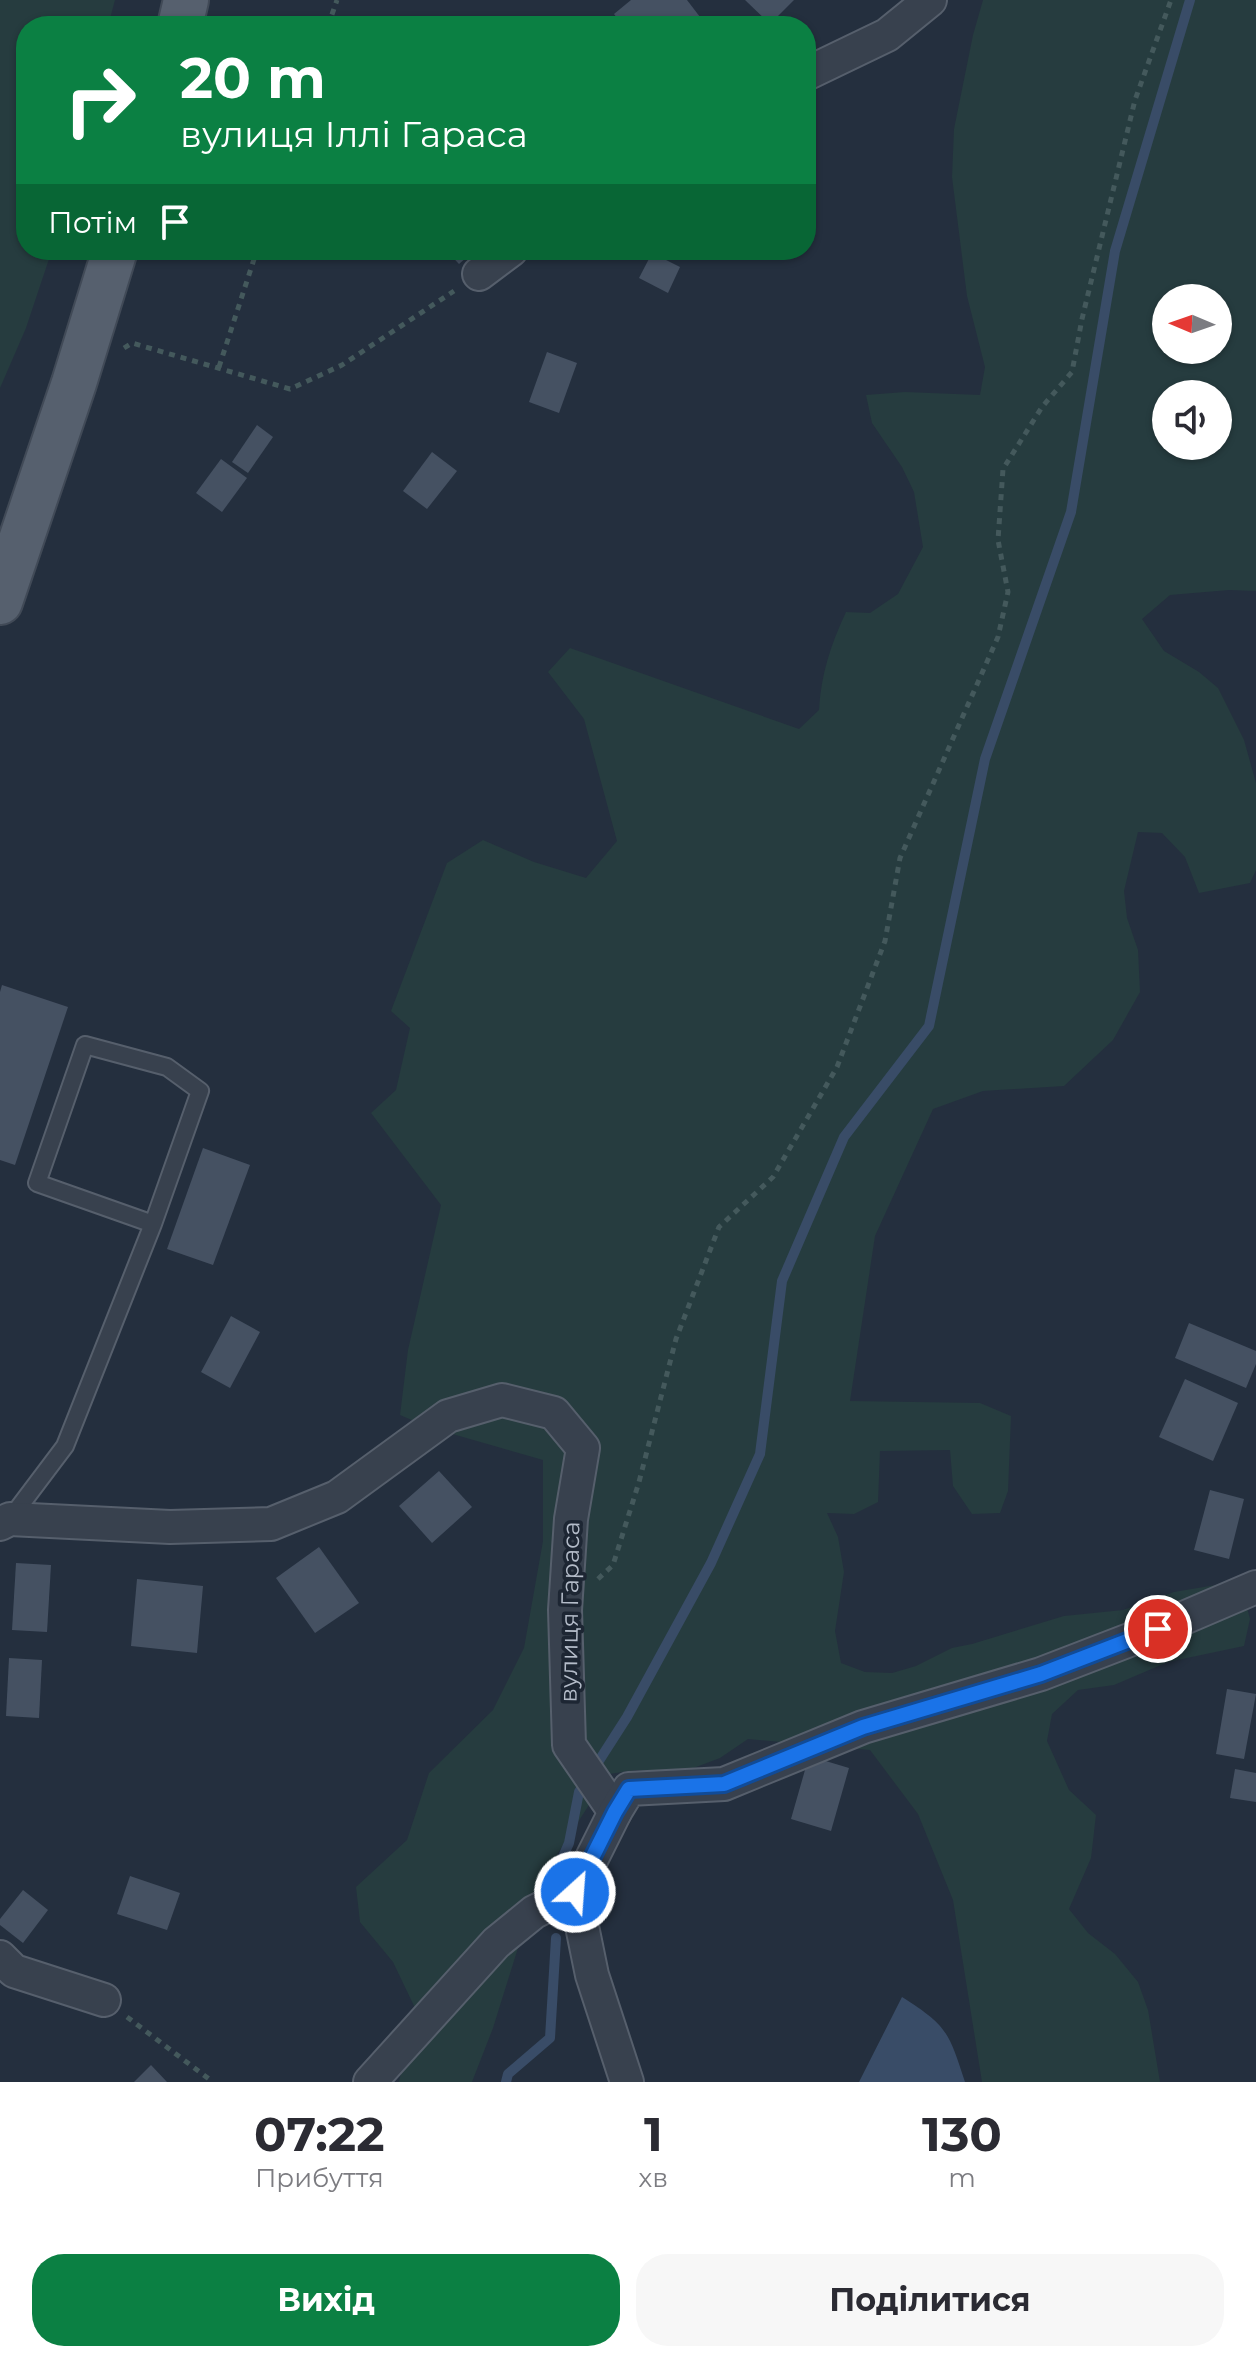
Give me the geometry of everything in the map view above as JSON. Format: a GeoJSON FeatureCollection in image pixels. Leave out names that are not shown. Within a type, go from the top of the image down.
{"type":"FeatureCollection","features":[{"type":"Feature","properties":{"kind":"main road"},"geometry":{"type":"LineString","coordinates":[[0,602],[112,260]]}},
{"type":"Feature","properties":{"kind":"street"},"geometry":{"type":"LineString","coordinates":[[816,69],[887,35],[930,0]]}},
{"type":"Feature","properties":{"kind":"street"},"geometry":{"type":"LineString","coordinates":[[479,274],[498,260]]}},
{"type":"Feature","properties":{"kind":"street","name":"вулиця Гараса"},"geometry":{"type":"LineString","coordinates":[[5,1522],[170,1527],[271,1524],[337,1497],[448,1416],[502,1400],[554,1413],[583,1448],[571,1519],[565,1610],[569,1745],[615,1812]]}},
{"type":"Feature","properties":{"kind":"street"},"geometry":{"type":"LineString","coordinates":[[370,2082],[496,1943],[534,1912],[575,1892],[629,1789],[724,1784],[863,1727],[1041,1674],[1256,1587]]}},
{"type":"Feature","properties":{"kind":"street"},"geometry":{"type":"LineString","coordinates":[[575,1892],[592,1975],[627,2082]]}},
{"type":"Feature","properties":{"kind":"street"},"geometry":{"type":"LineString","coordinates":[[0,1957],[14,1971],[104,2000]]}},
{"type":"Feature","properties":{"kind":"lane"},"geometry":{"type":"LineString","coordinates":[[5,1522],[65,1446],[153,1224],[200,1091],[167,1067],[85,1045],[37,1183],[153,1224]]}},
{"type":"Feature","properties":{"kind":"path"},"geometry":{"type":"LineString","coordinates":[[565,1610],[613,1565],[639,1482],[676,1339],[719,1227],[773,1177],[837,1067],[885,941],[900,858],[998,637],[1008,592],[998,540],[1003,469],[1042,407],[1072,372],[1135,100],[1171,0]]}},
{"type":"Feature","properties":{"kind":"path"},"geometry":{"type":"LineString","coordinates":[[219,367],[254,260]]}},
{"type":"Feature","properties":{"kind":"path"},"geometry":{"type":"LineString","coordinates":[[120,351],[132,343],[290,389],[342,365],[479,274]]}},
{"type":"Feature","properties":{"kind":"path"},"geometry":{"type":"LineString","coordinates":[[104,2000],[213,2082]]}},
{"type":"Feature","properties":{"kind":"green space"},"geometry":{"type":"Polygon","coordinates":[[[0,0],[115,0],[111,16],[16,16],[16,260],[49,260],[26,328],[0,388],[0,0]]]}},
{"type":"Feature","properties":{"kind":"green space"},"geometry":{"type":"Polygon","coordinates":[[[983,0],[1256,0],[1256,591],[1170,595],[1142,619],[1164,651],[1199,672],[1218,688],[1244,740],[1256,783],[1256,870],[1250,883],[1199,893],[1185,857],[1162,833],[1138,832],[1124,891],[1127,918],[1138,950],[1140,992],[1113,1040],[1064,1086],[983,1091],[933,1109],[875,1236],[850,1401],[980,1403],[1011,1416],[1008,1491],[1000,1513],[972,1514],[953,1486],[950,1450],[880,1451],[878,1502],[854,1514],[827,1513],[838,1537],[844,1572],[835,1631],[841,1663],[865,1672],[892,1673],[916,1666],[952,1648],[1064,1616],[1123,1610],[1174,1592],[1240,1581],[1250,1619],[1244,1646],[1168,1662],[1114,1685],[1078,1690],[1052,1714],[1047,1741],[1069,1790],[1096,1815],[1091,1858],[1069,1909],[1088,1933],[1115,1954],[1138,1982],[1148,2010],[1160,2082],[982,2082],[953,1900],[918,1814],[870,1750],[748,1739],[720,1758],[683,1772],[636,1770],[609,1774],[538,1884],[493,2028],[472,2082],[399,2082],[415,2008],[393,1962],[360,1922],[356,1887],[407,1840],[429,1773],[493,1710],[524,1648],[543,1541],[543,1460],[428,1427],[400,1415],[408,1350],[441,1205],[371,1113],[396,1090],[410,1028],[391,1011],[447,863],[483,840],[534,862],[586,878],[617,841],[584,719],[548,672],[570,648],[799,729],[819,710],[828,660],[846,612],[870,613],[898,594],[923,547],[914,492],[902,467],[872,423],[866,395],[905,392],[980,395],[985,367],[967,296],[952,177],[954,129],[983,0]]]}},
{"type":"Feature","properties":{"kind":"water"},"geometry":{"type":"Polygon","coordinates":[[[902,1997],[945,2032],[965,2082],[859,2082],[902,1997]]]}},
{"type":"Feature","properties":{"kind":"building"},"geometry":{"type":"Polygon","coordinates":[[[631,0],[687,0],[699,16],[616,16],[614,14],[631,0]]]}},
{"type":"Feature","properties":{"kind":"building"},"geometry":{"type":"Polygon","coordinates":[[[745,0],[794,0],[778,16],[762,16],[745,0]]]}},
{"type":"Feature","properties":{"kind":"building"},"geometry":{"type":"Polygon","coordinates":[[[648,260],[666,260],[680,267],[668,293],[639,278],[648,260]]]}},
{"type":"Feature","properties":{"kind":"building"},"geometry":{"type":"Polygon","coordinates":[[[547,352],[577,363],[559,413],[529,402],[547,352]]]}},
{"type":"Feature","properties":{"kind":"building"},"geometry":{"type":"Polygon","coordinates":[[[257,425],[273,437],[248,473],[232,462],[257,425]]]}},
{"type":"Feature","properties":{"kind":"building"},"geometry":{"type":"Polygon","coordinates":[[[432,452],[457,471],[427,509],[403,491],[432,452]]]}},
{"type":"Feature","properties":{"kind":"building"},"geometry":{"type":"Polygon","coordinates":[[[221,459],[247,478],[222,512],[196,493],[221,459]]]}},
{"type":"Feature","properties":{"kind":"building"},"geometry":{"type":"Polygon","coordinates":[[[2,985],[68,1007],[15,1165],[0,1160],[2,985]]]}},
{"type":"Feature","properties":{"kind":"building"},"geometry":{"type":"Polygon","coordinates":[[[203,1148],[250,1165],[213,1265],[167,1249],[203,1148]]]}},
{"type":"Feature","properties":{"kind":"building"},"geometry":{"type":"Polygon","coordinates":[[[231,1316],[260,1332],[230,1388],[201,1372],[231,1316]]]}},
{"type":"Feature","properties":{"kind":"building"},"geometry":{"type":"Polygon","coordinates":[[[1189,1323],[1256,1351],[1256,1364],[1246,1388],[1175,1358],[1189,1323]]]}},
{"type":"Feature","properties":{"kind":"building"},"geometry":{"type":"Polygon","coordinates":[[[1185,1379],[1238,1403],[1213,1461],[1159,1437],[1185,1379]]]}},
{"type":"Feature","properties":{"kind":"building"},"geometry":{"type":"Polygon","coordinates":[[[439,1471],[472,1507],[432,1543],[399,1506],[439,1471]]]}},
{"type":"Feature","properties":{"kind":"building"},"geometry":{"type":"Polygon","coordinates":[[[1210,1490],[1244,1499],[1229,1559],[1194,1550],[1210,1490]]]}},
{"type":"Feature","properties":{"kind":"building"},"geometry":{"type":"Polygon","coordinates":[[[319,1547],[359,1603],[315,1633],[276,1578],[319,1547]]]}},
{"type":"Feature","properties":{"kind":"building"},"geometry":{"type":"Polygon","coordinates":[[[16,1563],[51,1565],[47,1632],[12,1630],[16,1563]]]}},
{"type":"Feature","properties":{"kind":"building"},"geometry":{"type":"Polygon","coordinates":[[[137,1579],[203,1586],[197,1653],[131,1646],[137,1579]]]}},
{"type":"Feature","properties":{"kind":"building"},"geometry":{"type":"Polygon","coordinates":[[[9,1658],[42,1660],[39,1718],[6,1716],[9,1658]]]}},
{"type":"Feature","properties":{"kind":"building"},"geometry":{"type":"Polygon","coordinates":[[[1227,1689],[1256,1694],[1244,1759],[1216,1754],[1227,1689]]]}},
{"type":"Feature","properties":{"kind":"building"},"geometry":{"type":"Polygon","coordinates":[[[809,1756],[849,1768],[831,1831],[791,1819],[809,1756]]]}},
{"type":"Feature","properties":{"kind":"building"},"geometry":{"type":"Polygon","coordinates":[[[1235,1769],[1256,1773],[1256,1802],[1230,1798],[1235,1769]]]}},
{"type":"Feature","properties":{"kind":"building"},"geometry":{"type":"Polygon","coordinates":[[[130,1876],[180,1893],[167,1930],[117,1914],[130,1876]]]}},
{"type":"Feature","properties":{"kind":"building"},"geometry":{"type":"Polygon","coordinates":[[[23,1890],[48,1910],[23,1943],[0,1925],[0,1919],[23,1890]]]}},
{"type":"Feature","properties":{"kind":"building"},"geometry":{"type":"Polygon","coordinates":[[[151,2065],[167,2082],[134,2082],[151,2065]]]}},
{"type":"Feature","properties":{"kind":"waterway"},"geometry":{"type":"LineString","coordinates":[[547,1893],[569,1843],[579,1792],[627,1717],[711,1563],[760,1454],[782,1281],[844,1137],[929,1026],[985,759],[1071,512],[1115,251],[1190,0]]}},
{"type":"Feature","properties":{"kind":"waterway"},"geometry":{"type":"LineString","coordinates":[[506,2082],[508,2074],[550,2038],[556,1938]]}},
{"type":"Feature","properties":{"kind":"route"},"geometry":{"type":"LineString","coordinates":[[575,1892],[629,1789],[724,1784],[863,1727],[1041,1674],[1158,1629]]}}]}
